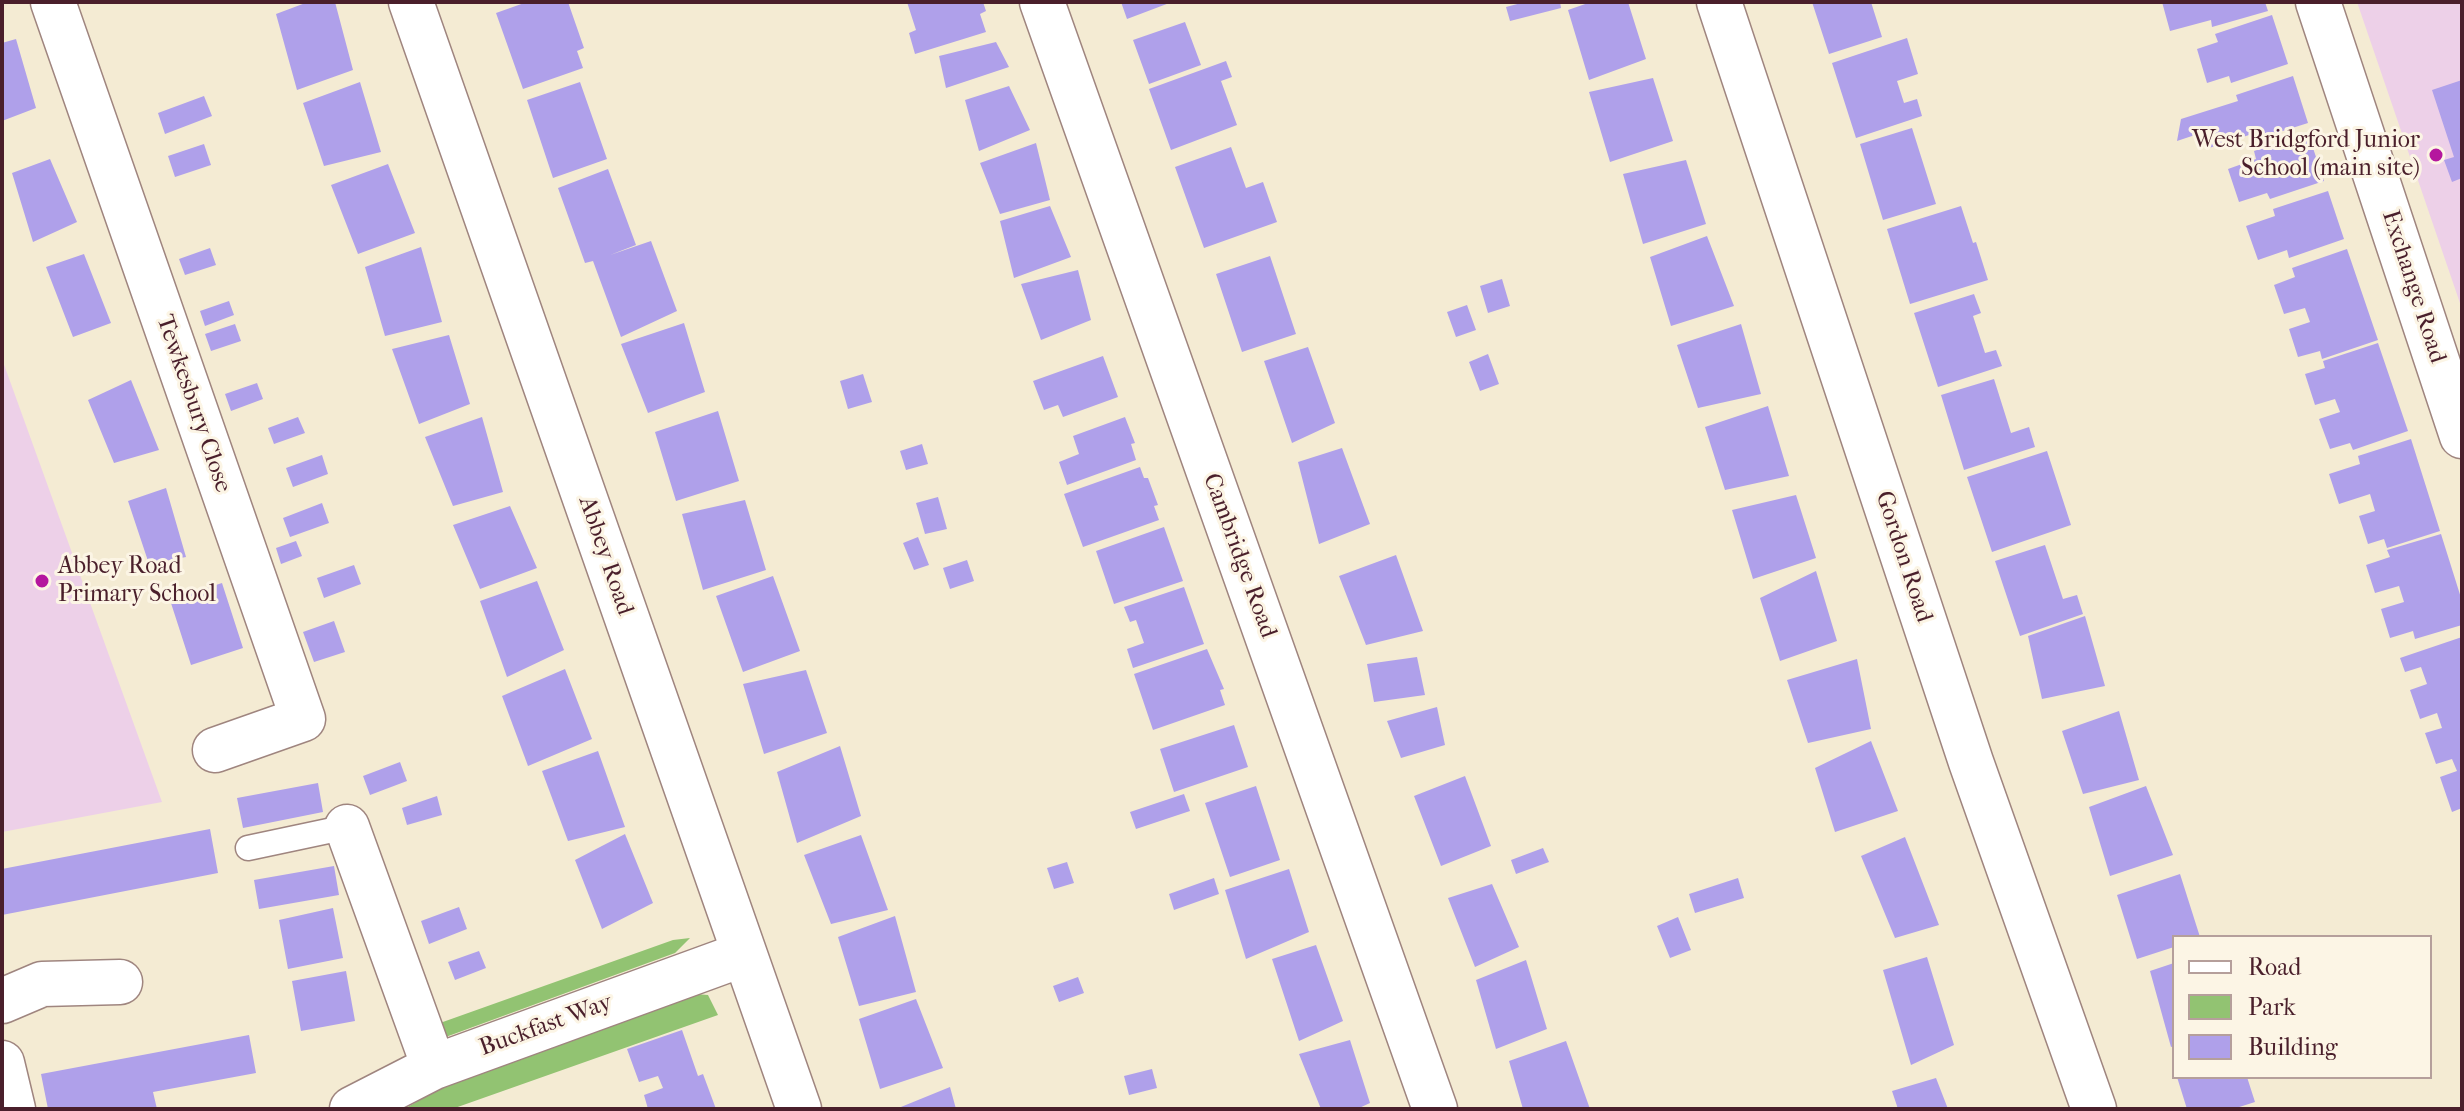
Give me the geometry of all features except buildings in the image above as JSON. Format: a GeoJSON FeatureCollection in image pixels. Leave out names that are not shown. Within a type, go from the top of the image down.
{"type":"FeatureCollection","features":[{"type":"Feature","properties":{"kind":"street","name":"Tewkesbury Close"},"geometry":{"type":"LineString","coordinates":[[53,2],[303,719],[215,750]]}},
{"type":"Feature","properties":{"kind":"street","name":"Abbey Road"},"geometry":{"type":"LineString","coordinates":[[411,2],[799,1109]]}},
{"type":"Feature","properties":{"kind":"street","name":"Cambridge Road"},"geometry":{"type":"LineString","coordinates":[[1042,2],[1435,1109]]}},
{"type":"Feature","properties":{"kind":"street","name":"Gordon Road"},"geometry":{"type":"LineString","coordinates":[[1719,2],[1971,762],[2094,1109]]}},
{"type":"Feature","properties":{"kind":"street","name":"Exchange Road"},"geometry":{"type":"LineString","coordinates":[[2318,2],[2462,436]]}},
{"type":"Feature","properties":{"kind":"street"},"geometry":{"type":"LineString","coordinates":[[347,827],[434,1067]]}},
{"type":"Feature","properties":{"kind":"street","name":"Buckfast Way"},"geometry":{"type":"LineString","coordinates":[[365,1106],[434,1067],[744,954]]}},
{"type":"Feature","properties":{"kind":"street"},"geometry":{"type":"LineString","coordinates":[[2,1001],[42,984],[120,982]]}},
{"type":"Feature","properties":{"kind":"street"},"geometry":{"type":"LineString","coordinates":[[2,1063],[13,1109]]}},
{"type":"Feature","properties":{"kind":"lane"},"geometry":{"type":"LineString","coordinates":[[248,848],[347,827]]}},
{"type":"Feature","properties":{"kind":"shaded area","name":"West Bridgford Junior School (main site)"},"geometry":{"type":"Polygon","coordinates":[[[2357,2],[2462,2],[2462,309],[2357,2]]]}},
{"type":"Feature","properties":{"kind":"shaded area","name":"Abbey Road Primary School"},"geometry":{"type":"Polygon","coordinates":[[[2,359],[162,802],[2,832],[2,359]]]}},
{"type":"Feature","properties":{"kind":"green space"},"geometry":{"type":"Polygon","coordinates":[[[690,938],[675,953],[432,1042],[426,1028],[673,940],[690,938]]]}},
{"type":"Feature","properties":{"kind":"green space"},"geometry":{"type":"Polygon","coordinates":[[[695,994],[708,995],[718,1015],[452,1109],[404,1109],[443,1087],[695,994]]]}},
{"type":"Feature","properties":{"kind":"place","name":"West Bridgford Junior School (main site)"},"geometry":{"type":"Point","coordinates":[2436,155]}},
{"type":"Feature","properties":{"kind":"place","name":"Abbey Road Primary School"},"geometry":{"type":"Point","coordinates":[42,581]}}]}
